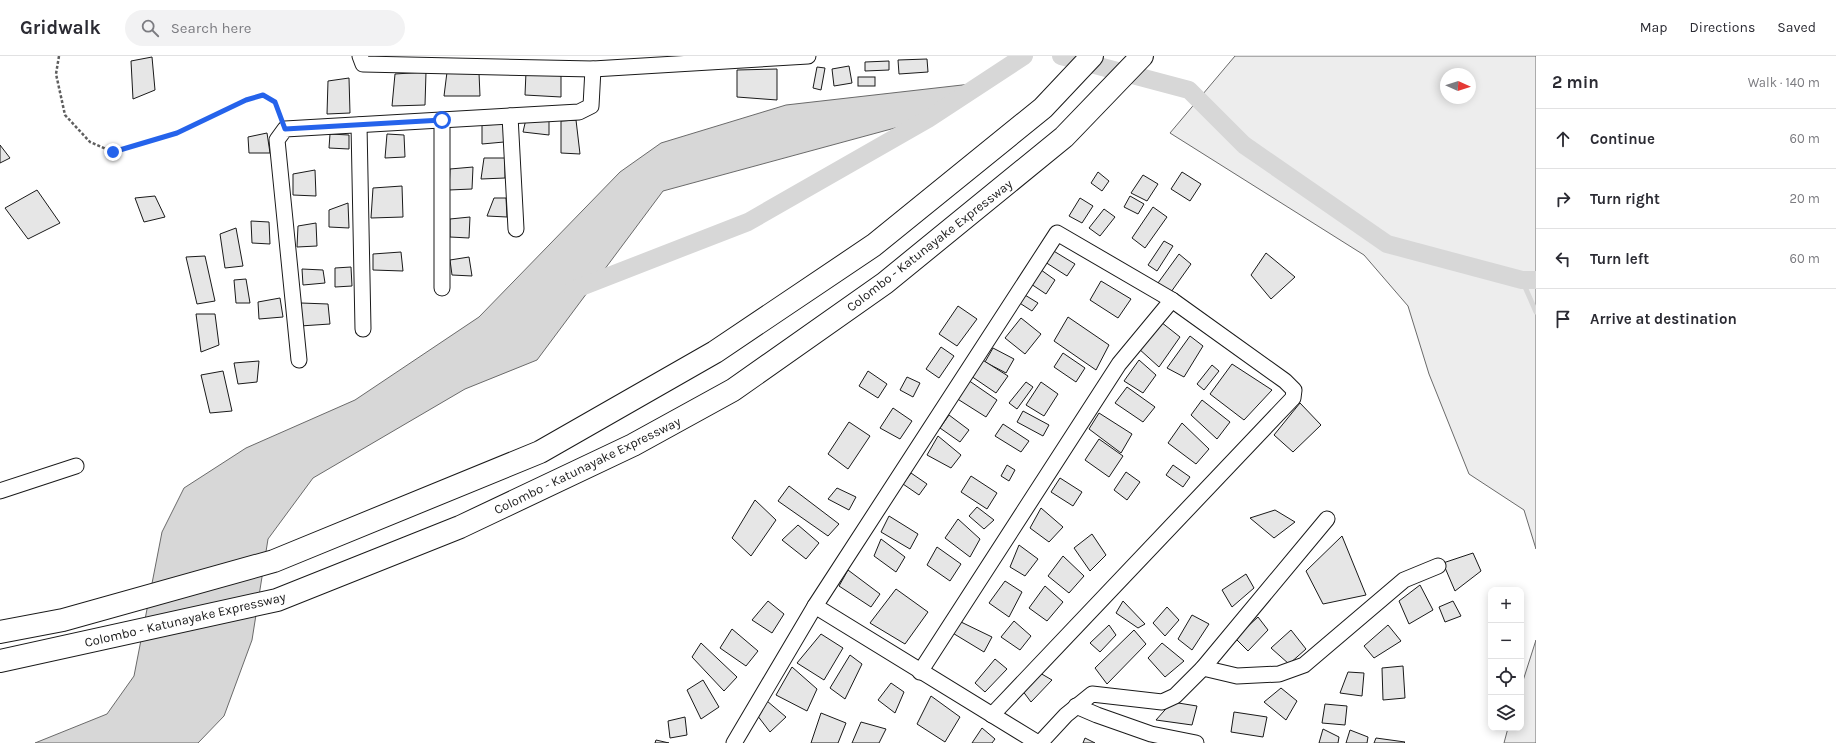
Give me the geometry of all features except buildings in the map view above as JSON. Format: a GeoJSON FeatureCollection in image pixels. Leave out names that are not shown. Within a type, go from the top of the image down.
{"type":"FeatureCollection","features":[{"type":"Feature","properties":{"kind":"highway","name":"Colombo - Katunayake Expressway"},"geometry":{"type":"LineString","coordinates":[[0,632],[63,620],[274,561],[540,452],[715,352],[874,245],[1043,108],[1092,56]]}},
{"type":"Feature","properties":{"kind":"highway","name":"Colombo - Katunayake Expressway"},"geometry":{"type":"LineString","coordinates":[[0,661],[277,600],[460,527],[633,445],[733,390],[885,283],[1064,137],[1142,56]]}},
{"type":"Feature","properties":{"kind":"street"},"geometry":{"type":"LineString","coordinates":[[360,56],[363,64],[593,69],[808,56]]}},
{"type":"Feature","properties":{"kind":"street"},"geometry":{"type":"LineString","coordinates":[[299,360],[277,140],[285,129],[579,112],[591,106],[593,69]]}},
{"type":"Feature","properties":{"kind":"street"},"geometry":{"type":"LineString","coordinates":[[510,116],[516,229]]}},
{"type":"Feature","properties":{"kind":"street"},"geometry":{"type":"LineString","coordinates":[[442,120],[442,288]]}},
{"type":"Feature","properties":{"kind":"street"},"geometry":{"type":"LineString","coordinates":[[359,125],[363,329]]}},
{"type":"Feature","properties":{"kind":"street"},"geometry":{"type":"LineString","coordinates":[[734,743],[815,606],[1057,232],[1172,300],[1285,381],[1294,390],[1293,398],[992,716]]}},
{"type":"Feature","properties":{"kind":"street"},"geometry":{"type":"LineString","coordinates":[[920,672],[1119,364],[1172,300]]}},
{"type":"Feature","properties":{"kind":"street"},"geometry":{"type":"LineString","coordinates":[[0,491],[76,466]]}},
{"type":"Feature","properties":{"kind":"street"},"geometry":{"type":"LineString","coordinates":[[815,606],[920,672],[1039,743],[1076,706],[1092,694],[1162,702],[1175,696],[1203,668],[1327,519]]}},
{"type":"Feature","properties":{"kind":"street"},"geometry":{"type":"LineString","coordinates":[[1203,668],[1237,676],[1279,674],[1304,665],[1404,580],[1438,566]]}},
{"type":"Feature","properties":{"kind":"street"},"geometry":{"type":"LineString","coordinates":[[1076,706],[1151,734],[1196,743]]}},
{"type":"Feature","properties":{"kind":"path"},"geometry":{"type":"LineString","coordinates":[[59,56],[56,74],[64,115],[90,142],[113,152],[177,133],[246,100],[263,95],[275,102],[285,129]]}},
{"type":"Feature","properties":{"kind":"shaded area"},"geometry":{"type":"Polygon","coordinates":[[[1235,56],[1536,56],[1536,549],[1524,510],[1469,474],[1429,374],[1408,306],[1364,255],[1170,133],[1235,56]]]}},
{"type":"Feature","properties":{"kind":"shaded area"},"geometry":{"type":"Polygon","coordinates":[[[971,84],[928,119],[663,191],[537,360],[465,389],[313,478],[268,539],[252,640],[224,716],[198,743],[35,743],[107,714],[134,676],[162,532],[184,488],[246,448],[355,400],[479,317],[620,172],[661,143],[786,105],[971,84]]]}},
{"type":"Feature","properties":{"kind":"shaded area"},"geometry":{"type":"Polygon","coordinates":[[[1536,640],[1536,743],[1504,743],[1507,731],[1524,731],[1524,678],[1536,640]]]}},
{"type":"Feature","properties":{"kind":"waterway"},"geometry":{"type":"LineString","coordinates":[[573,290],[748,222],[928,119],[1024,56]]}},
{"type":"Feature","properties":{"kind":"waterway"},"geometry":{"type":"LineString","coordinates":[[1061,56],[1189,90],[1244,145],[1387,244],[1522,280],[1536,280]]}},
{"type":"Feature","properties":{"kind":"waterway"},"geometry":{"type":"LineString","coordinates":[[1522,280],[1536,312]]}},
{"type":"Feature","properties":{"kind":"route"},"geometry":{"type":"LineString","coordinates":[[113,152],[177,133],[246,100],[263,95],[275,102],[285,129],[442,120]]}}]}
